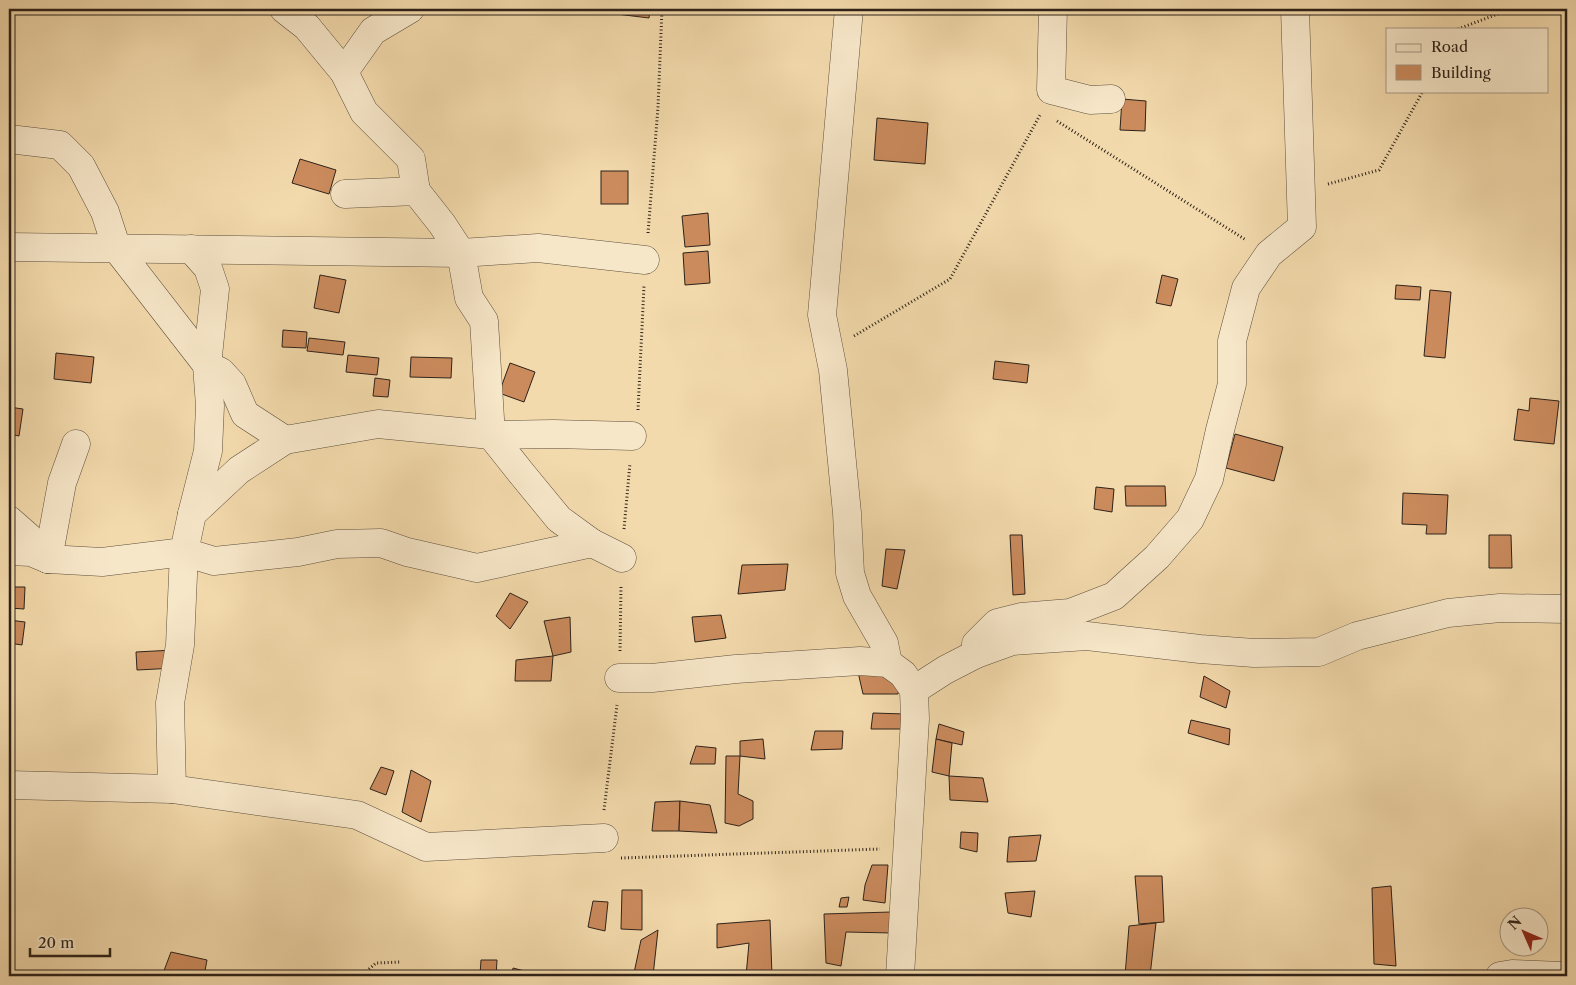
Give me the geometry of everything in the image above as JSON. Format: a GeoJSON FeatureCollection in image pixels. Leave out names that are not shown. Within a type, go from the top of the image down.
{"type":"FeatureCollection","features":[{"type":"Feature","properties":{"kind":"street"},"geometry":{"type":"LineString","coordinates":[[284,9],[307,27],[344,72],[364,112],[411,159],[416,191],[442,224],[461,253],[469,298],[484,321],[491,435],[560,519],[592,543],[622,558]]}},
{"type":"Feature","properties":{"kind":"street"},"geometry":{"type":"LineString","coordinates":[[344,72],[373,31],[410,9]]}},
{"type":"Feature","properties":{"kind":"street"},"geometry":{"type":"LineString","coordinates":[[849,9],[822,315],[830,350],[847,513],[850,573],[858,596],[884,643],[888,663]]}},
{"type":"Feature","properties":{"kind":"street"},"geometry":{"type":"LineString","coordinates":[[1053,9],[1052,90],[1090,100],[1111,100]]}},
{"type":"Feature","properties":{"kind":"street"},"geometry":{"type":"LineString","coordinates":[[976,654],[976,644],[997,623],[1021,617],[1070,613],[1114,596],[1157,557],[1190,519],[1209,479],[1232,384],[1232,341],[1246,288],[1269,254],[1302,228],[1295,9]]}},
{"type":"Feature","properties":{"kind":"street"},"geometry":{"type":"LineString","coordinates":[[9,140],[60,145],[81,166],[105,212],[117,249],[207,365],[221,372],[232,384],[246,414],[285,440]]}},
{"type":"Feature","properties":{"kind":"street"},"geometry":{"type":"LineString","coordinates":[[345,194],[416,191]]}},
{"type":"Feature","properties":{"kind":"street"},"geometry":{"type":"LineString","coordinates":[[9,247],[461,253],[538,248],[645,260]]}},
{"type":"Feature","properties":{"kind":"street"},"geometry":{"type":"LineString","coordinates":[[172,789],[170,703],[180,645],[184,552],[208,450],[210,406],[207,365],[215,289],[208,268],[192,249]]}},
{"type":"Feature","properties":{"kind":"street"},"geometry":{"type":"LineString","coordinates":[[192,514],[239,470],[285,440],[379,416],[491,435],[632,436]]}},
{"type":"Feature","properties":{"kind":"street"},"geometry":{"type":"LineString","coordinates":[[48,558],[62,483],[76,444]]}},
{"type":"Feature","properties":{"kind":"street"},"geometry":{"type":"LineString","coordinates":[[9,520],[34,542],[48,558]]}},
{"type":"Feature","properties":{"kind":"street"},"geometry":{"type":"LineString","coordinates":[[9,551],[32,552],[48,558],[102,562],[184,552],[214,561],[298,552],[338,544],[380,543],[406,552],[477,568],[592,543]]}},
{"type":"Feature","properties":{"kind":"street"},"geometry":{"type":"LineString","coordinates":[[914,690],[945,670],[976,654],[1012,641],[1087,636],[1200,650],[1254,653],[1319,652],[1357,636],[1448,613],[1500,608],[1567,610]]}},
{"type":"Feature","properties":{"kind":"street"},"geometry":{"type":"LineString","coordinates":[[619,678],[652,678],[736,669],[860,661],[888,663],[902,674],[914,690],[915,719],[900,976]]}},
{"type":"Feature","properties":{"kind":"street"},"geometry":{"type":"LineString","coordinates":[[9,785],[172,789],[357,815],[426,846],[604,838]]}},
{"type":"Feature","properties":{"kind":"street"},"geometry":{"type":"LineString","coordinates":[[1500,976],[1512,974],[1563,976]]}},
{"type":"Feature","properties":{"kind":"path"},"geometry":{"type":"LineString","coordinates":[[662,9],[658,107],[645,260],[638,410],[632,436],[622,558],[619,678],[604,808],[604,838],[609,851],[619,858],[908,848]]}},
{"type":"Feature","properties":{"kind":"path"},"geometry":{"type":"LineString","coordinates":[[1461,28],[1511,9]]}},
{"type":"Feature","properties":{"kind":"path"},"geometry":{"type":"LineString","coordinates":[[1301,191],[1379,170],[1422,92]]}},
{"type":"Feature","properties":{"kind":"path"},"geometry":{"type":"LineString","coordinates":[[830,350],[950,279],[1042,112]]}},
{"type":"Feature","properties":{"kind":"path"},"geometry":{"type":"LineString","coordinates":[[1050,117],[1269,254]]}},
{"type":"Feature","properties":{"kind":"path"},"geometry":{"type":"LineString","coordinates":[[361,976],[376,963],[401,962]]}},
{"type":"Feature","properties":{"kind":"building"},"geometry":{"type":"Polygon","coordinates":[[[592,9],[650,9],[649,18],[592,11],[592,9]]]}},
{"type":"Feature","properties":{"kind":"building"},"geometry":{"type":"Polygon","coordinates":[[[1122,99],[1146,101],[1145,131],[1120,130],[1122,99]]]}},
{"type":"Feature","properties":{"kind":"building"},"geometry":{"type":"Polygon","coordinates":[[[877,118],[928,123],[925,164],[874,160],[877,118]]]}},
{"type":"Feature","properties":{"kind":"building"},"geometry":{"type":"Polygon","coordinates":[[[300,159],[336,170],[329,194],[292,183],[300,159]]]}},
{"type":"Feature","properties":{"kind":"building"},"geometry":{"type":"Polygon","coordinates":[[[601,171],[628,171],[628,204],[601,204],[601,171]]]}},
{"type":"Feature","properties":{"kind":"building"},"geometry":{"type":"Polygon","coordinates":[[[708,213],[710,245],[685,247],[682,216],[708,213]]]}},
{"type":"Feature","properties":{"kind":"building"},"geometry":{"type":"Polygon","coordinates":[[[708,251],[710,283],[685,285],[683,253],[708,251]]]}},
{"type":"Feature","properties":{"kind":"building"},"geometry":{"type":"Polygon","coordinates":[[[320,275],[346,280],[339,313],[314,308],[320,275]]]}},
{"type":"Feature","properties":{"kind":"building"},"geometry":{"type":"Polygon","coordinates":[[[1162,275],[1178,279],[1171,306],[1156,303],[1162,275]]]}},
{"type":"Feature","properties":{"kind":"building"},"geometry":{"type":"Polygon","coordinates":[[[1396,285],[1421,287],[1420,300],[1395,299],[1396,285]]]}},
{"type":"Feature","properties":{"kind":"building"},"geometry":{"type":"Polygon","coordinates":[[[1430,290],[1451,292],[1445,358],[1424,356],[1430,290]]]}},
{"type":"Feature","properties":{"kind":"building"},"geometry":{"type":"Polygon","coordinates":[[[283,330],[307,332],[306,348],[282,347],[283,330]]]}},
{"type":"Feature","properties":{"kind":"building"},"geometry":{"type":"Polygon","coordinates":[[[309,338],[345,342],[343,355],[307,351],[309,338]]]}},
{"type":"Feature","properties":{"kind":"building"},"geometry":{"type":"Polygon","coordinates":[[[56,353],[94,357],[91,383],[54,379],[56,353]]]}},
{"type":"Feature","properties":{"kind":"building"},"geometry":{"type":"Polygon","coordinates":[[[348,355],[379,358],[377,375],[346,372],[348,355]]]}},
{"type":"Feature","properties":{"kind":"building"},"geometry":{"type":"Polygon","coordinates":[[[411,357],[452,358],[451,378],[410,377],[411,357]]]}},
{"type":"Feature","properties":{"kind":"building"},"geometry":{"type":"Polygon","coordinates":[[[995,361],[1029,365],[1027,383],[993,379],[995,361]]]}},
{"type":"Feature","properties":{"kind":"building"},"geometry":{"type":"Polygon","coordinates":[[[510,363],[535,372],[524,402],[499,393],[510,363]]]}},
{"type":"Feature","properties":{"kind":"building"},"geometry":{"type":"Polygon","coordinates":[[[375,378],[390,380],[388,397],[373,396],[375,378]]]}},
{"type":"Feature","properties":{"kind":"building"},"geometry":{"type":"Polygon","coordinates":[[[1530,398],[1559,401],[1554,444],[1514,440],[1518,409],[1529,411],[1530,398]]]}},
{"type":"Feature","properties":{"kind":"building"},"geometry":{"type":"Polygon","coordinates":[[[9,407],[23,409],[19,436],[9,434],[9,407]]]}},
{"type":"Feature","properties":{"kind":"building"},"geometry":{"type":"Polygon","coordinates":[[[1235,434],[1283,447],[1274,481],[1226,468],[1235,434]]]}},
{"type":"Feature","properties":{"kind":"building"},"geometry":{"type":"Polygon","coordinates":[[[1125,486],[1165,486],[1166,506],[1126,506],[1125,486]]]}},
{"type":"Feature","properties":{"kind":"building"},"geometry":{"type":"Polygon","coordinates":[[[1096,487],[1114,489],[1112,512],[1094,509],[1096,487]]]}},
{"type":"Feature","properties":{"kind":"building"},"geometry":{"type":"Polygon","coordinates":[[[1403,493],[1448,495],[1446,534],[1426,534],[1427,525],[1402,524],[1403,493]]]}},
{"type":"Feature","properties":{"kind":"building"},"geometry":{"type":"Polygon","coordinates":[[[1010,535],[1022,535],[1025,594],[1013,595],[1010,535]]]}},
{"type":"Feature","properties":{"kind":"building"},"geometry":{"type":"Polygon","coordinates":[[[1489,535],[1511,535],[1512,568],[1489,568],[1489,535]]]}},
{"type":"Feature","properties":{"kind":"building"},"geometry":{"type":"Polygon","coordinates":[[[886,549],[905,550],[897,589],[882,586],[886,549]]]}},
{"type":"Feature","properties":{"kind":"building"},"geometry":{"type":"Polygon","coordinates":[[[788,564],[785,590],[738,594],[742,565],[788,564]]]}},
{"type":"Feature","properties":{"kind":"building"},"geometry":{"type":"Polygon","coordinates":[[[9,587],[25,587],[24,609],[9,608],[9,587]]]}},
{"type":"Feature","properties":{"kind":"building"},"geometry":{"type":"Polygon","coordinates":[[[510,593],[528,602],[510,629],[496,616],[510,593]]]}},
{"type":"Feature","properties":{"kind":"building"},"geometry":{"type":"Polygon","coordinates":[[[721,615],[726,638],[695,642],[692,617],[721,615]]]}},
{"type":"Feature","properties":{"kind":"building"},"geometry":{"type":"Polygon","coordinates":[[[570,617],[571,652],[553,656],[544,621],[570,617]]]}},
{"type":"Feature","properties":{"kind":"building"},"geometry":{"type":"Polygon","coordinates":[[[9,620],[25,622],[22,645],[9,643],[9,620]]]}},
{"type":"Feature","properties":{"kind":"building"},"geometry":{"type":"Polygon","coordinates":[[[174,650],[176,668],[137,670],[136,652],[174,650]]]}},
{"type":"Feature","properties":{"kind":"building"},"geometry":{"type":"Polygon","coordinates":[[[553,656],[551,681],[515,681],[516,660],[553,656]]]}},
{"type":"Feature","properties":{"kind":"building"},"geometry":{"type":"Polygon","coordinates":[[[858,672],[901,675],[898,694],[863,694],[858,672]]]}},
{"type":"Feature","properties":{"kind":"building"},"geometry":{"type":"Polygon","coordinates":[[[1204,676],[1230,691],[1226,708],[1200,697],[1204,676]]]}},
{"type":"Feature","properties":{"kind":"building"},"geometry":{"type":"Polygon","coordinates":[[[873,713],[905,714],[905,729],[871,729],[873,713]]]}},
{"type":"Feature","properties":{"kind":"building"},"geometry":{"type":"Polygon","coordinates":[[[1191,720],[1230,729],[1229,745],[1188,733],[1191,720]]]}},
{"type":"Feature","properties":{"kind":"building"},"geometry":{"type":"Polygon","coordinates":[[[939,724],[964,732],[962,745],[936,739],[939,724]]]}},
{"type":"Feature","properties":{"kind":"building"},"geometry":{"type":"Polygon","coordinates":[[[815,731],[843,731],[842,749],[811,750],[815,731]]]}},
{"type":"Feature","properties":{"kind":"building"},"geometry":{"type":"Polygon","coordinates":[[[763,739],[765,759],[740,756],[740,741],[763,739]]]}},
{"type":"Feature","properties":{"kind":"building"},"geometry":{"type":"Polygon","coordinates":[[[936,739],[952,743],[949,776],[932,772],[936,739]]]}},
{"type":"Feature","properties":{"kind":"building"},"geometry":{"type":"Polygon","coordinates":[[[696,746],[716,748],[715,764],[690,764],[696,746]]]}},
{"type":"Feature","properties":{"kind":"building"},"geometry":{"type":"Polygon","coordinates":[[[726,756],[740,756],[738,794],[753,801],[753,819],[739,826],[725,823],[726,756]]]}},
{"type":"Feature","properties":{"kind":"building"},"geometry":{"type":"Polygon","coordinates":[[[381,767],[394,771],[386,795],[370,789],[381,767]]]}},
{"type":"Feature","properties":{"kind":"building"},"geometry":{"type":"Polygon","coordinates":[[[411,770],[431,781],[421,822],[402,812],[411,770]]]}},
{"type":"Feature","properties":{"kind":"building"},"geometry":{"type":"Polygon","coordinates":[[[949,776],[983,778],[988,802],[950,800],[949,776]]]}},
{"type":"Feature","properties":{"kind":"building"},"geometry":{"type":"Polygon","coordinates":[[[680,801],[679,831],[652,831],[655,802],[680,801]]]}},
{"type":"Feature","properties":{"kind":"building"},"geometry":{"type":"Polygon","coordinates":[[[680,801],[710,805],[717,833],[679,831],[680,801]]]}},
{"type":"Feature","properties":{"kind":"building"},"geometry":{"type":"Polygon","coordinates":[[[961,832],[978,833],[977,852],[960,848],[961,832]]]}},
{"type":"Feature","properties":{"kind":"building"},"geometry":{"type":"Polygon","coordinates":[[[1041,835],[1036,861],[1007,862],[1009,837],[1041,835]]]}},
{"type":"Feature","properties":{"kind":"building"},"geometry":{"type":"Polygon","coordinates":[[[872,865],[888,865],[885,903],[863,900],[865,885],[872,865]]]}},
{"type":"Feature","properties":{"kind":"building"},"geometry":{"type":"Polygon","coordinates":[[[1135,876],[1162,876],[1164,922],[1139,924],[1135,876]]]}},
{"type":"Feature","properties":{"kind":"building"},"geometry":{"type":"Polygon","coordinates":[[[1391,886],[1396,966],[1374,964],[1372,888],[1391,886]]]}},
{"type":"Feature","properties":{"kind":"building"},"geometry":{"type":"Polygon","coordinates":[[[622,890],[642,890],[642,930],[621,929],[622,890]]]}},
{"type":"Feature","properties":{"kind":"building"},"geometry":{"type":"Polygon","coordinates":[[[1035,891],[1031,917],[1008,913],[1005,893],[1035,891]]]}},
{"type":"Feature","properties":{"kind":"building"},"geometry":{"type":"Polygon","coordinates":[[[849,897],[847,907],[839,907],[841,898],[849,897]]]}},
{"type":"Feature","properties":{"kind":"building"},"geometry":{"type":"Polygon","coordinates":[[[593,901],[608,902],[605,931],[588,927],[593,901]]]}},
{"type":"Feature","properties":{"kind":"building"},"geometry":{"type":"Polygon","coordinates":[[[891,912],[892,933],[846,932],[841,966],[826,963],[824,914],[891,912]]]}},
{"type":"Feature","properties":{"kind":"building"},"geometry":{"type":"Polygon","coordinates":[[[770,920],[772,976],[746,976],[749,943],[717,948],[717,924],[770,920]]]}},
{"type":"Feature","properties":{"kind":"building"},"geometry":{"type":"Polygon","coordinates":[[[1156,923],[1150,976],[1125,976],[1129,926],[1156,923]]]}},
{"type":"Feature","properties":{"kind":"building"},"geometry":{"type":"Polygon","coordinates":[[[658,930],[653,976],[634,973],[641,940],[658,930]]]}},
{"type":"Feature","properties":{"kind":"building"},"geometry":{"type":"Polygon","coordinates":[[[171,952],[207,960],[204,976],[162,976],[171,952]]]}},
{"type":"Feature","properties":{"kind":"building"},"geometry":{"type":"Polygon","coordinates":[[[481,960],[497,960],[496,976],[480,975],[481,960]]]}},
{"type":"Feature","properties":{"kind":"building"},"geometry":{"type":"Polygon","coordinates":[[[513,968],[540,975],[540,976],[512,976],[513,968]]]}}]}
